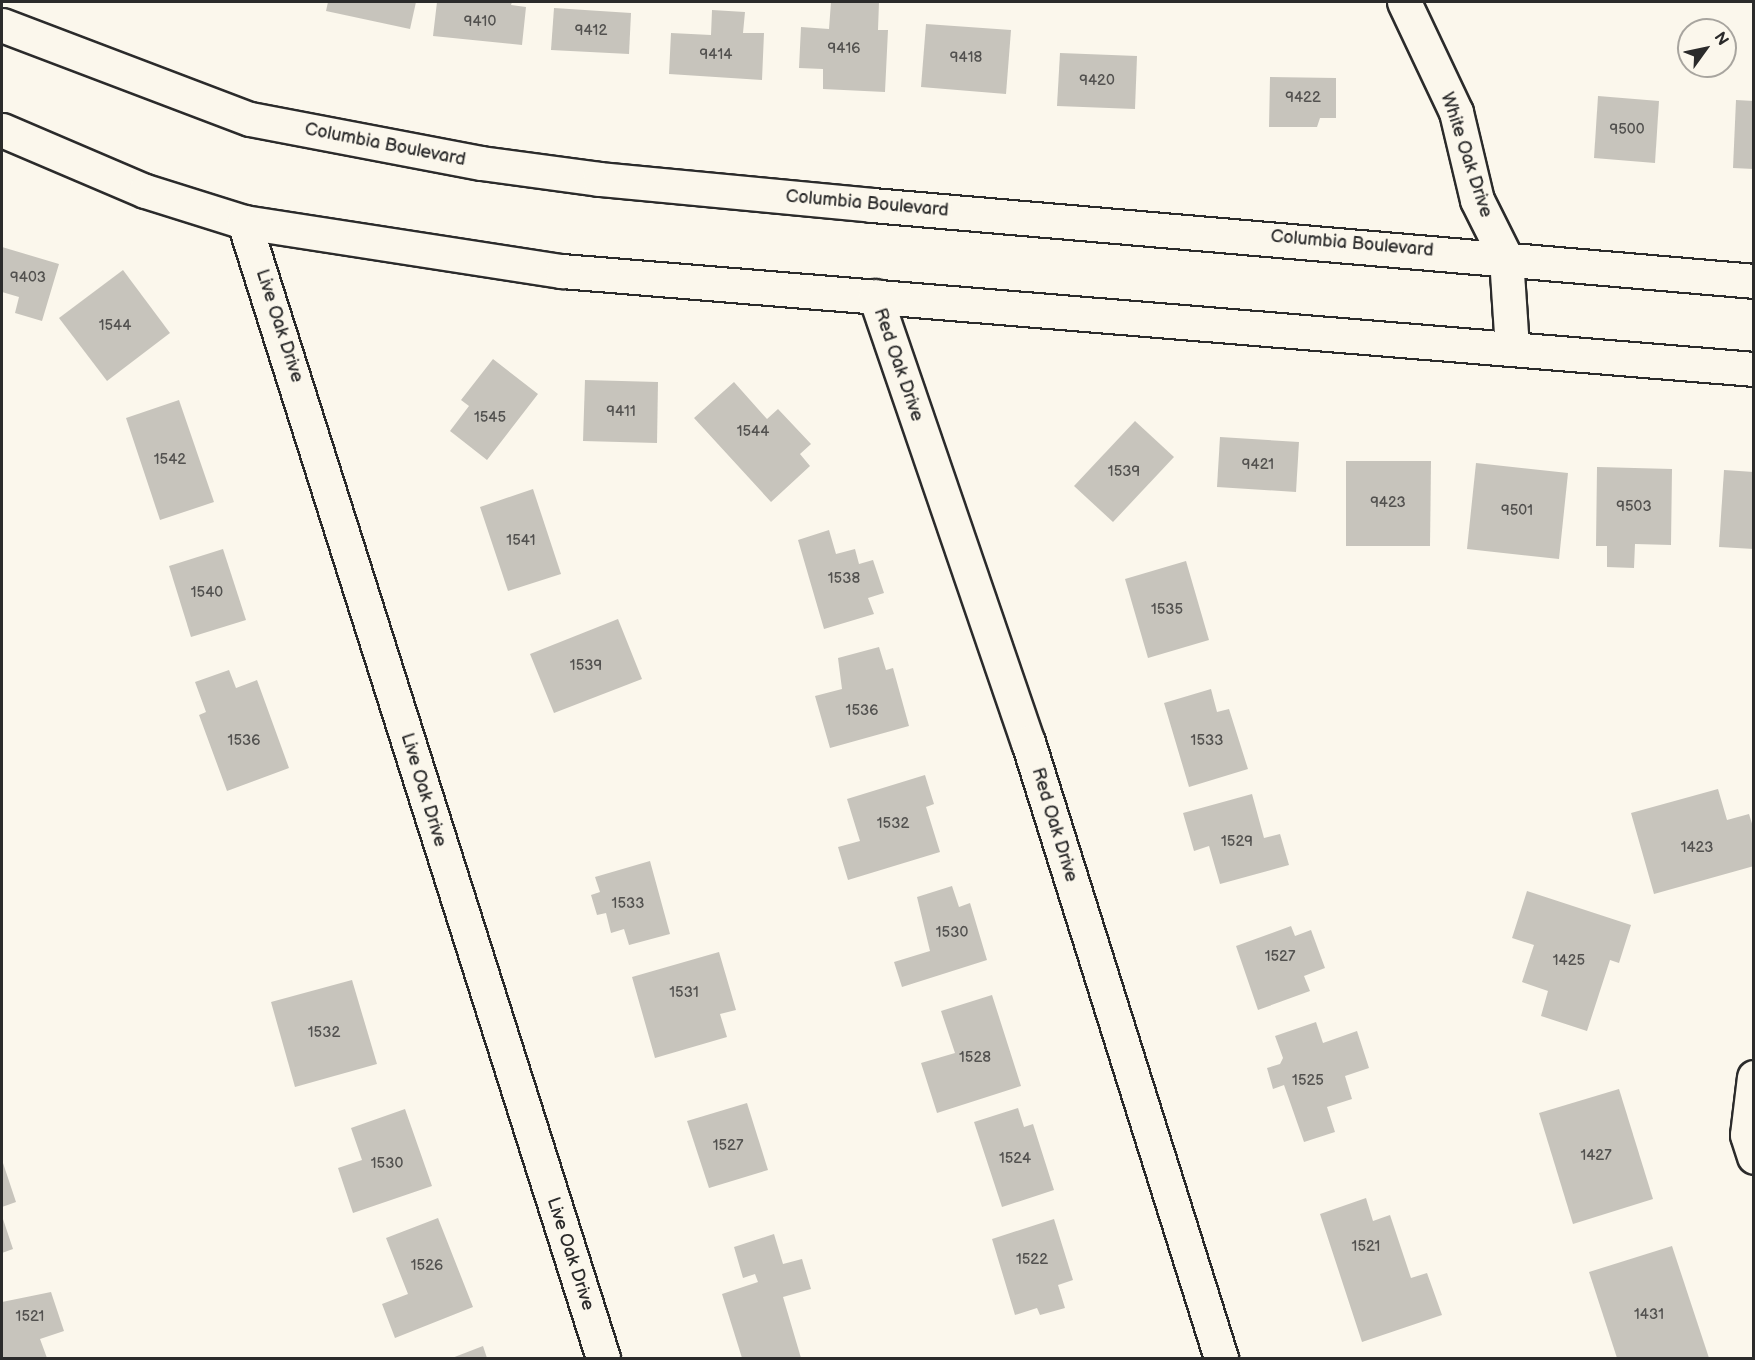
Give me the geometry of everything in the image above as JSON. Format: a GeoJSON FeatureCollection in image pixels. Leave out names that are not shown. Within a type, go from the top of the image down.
{"type":"FeatureCollection","features":[{"type":"Feature","properties":{"kind":"street","name":"White Oak Drive"},"geometry":{"type":"LineString","coordinates":[[1404,2],[1456,112],[1477,200],[1506,258],[1512,349]]}},
{"type":"Feature","properties":{"kind":"street","name":"Columbia Boulevard"},"geometry":{"type":"LineString","coordinates":[[2,25],[250,120],[481,163],[599,179],[872,205],[1754,281]]}},
{"type":"Feature","properties":{"kind":"street"},"geometry":{"type":"LineString","coordinates":[[2,130],[145,191],[244,222],[562,271],[1754,369]]}},
{"type":"Feature","properties":{"kind":"street","name":"Live Oak Drive"},"geometry":{"type":"LineString","coordinates":[[244,222],[603,1359]]}},
{"type":"Feature","properties":{"kind":"street","name":"Red Oak Drive"},"geometry":{"type":"LineString","coordinates":[[875,296],[1028,742],[1221,1359]]}},
{"type":"Feature","properties":{"kind":"street"},"geometry":{"type":"LineString","coordinates":[[1754,1077],[1747,1135],[1754,1156]]}},
{"type":"Feature","properties":{"kind":"building"},"geometry":{"type":"Polygon","coordinates":[[[328,2],[416,2],[410,29],[326,11],[328,2]]]}},
{"type":"Feature","properties":{"kind":"building"},"geometry":{"type":"Polygon","coordinates":[[[437,2],[512,2],[511,5],[526,7],[522,45],[433,36],[437,2]]]}},
{"type":"Feature","properties":{"kind":"building"},"geometry":{"type":"Polygon","coordinates":[[[831,2],[879,2],[878,30],[888,30],[885,92],[823,89],[823,69],[799,68],[801,27],[829,29],[831,2]]]}},
{"type":"Feature","properties":{"kind":"building"},"geometry":{"type":"Polygon","coordinates":[[[554,8],[631,13],[629,54],[551,50],[554,8]]]}},
{"type":"Feature","properties":{"kind":"building"},"geometry":{"type":"Polygon","coordinates":[[[712,10],[745,12],[743,33],[764,33],[762,80],[669,74],[671,33],[711,35],[712,10]]]}},
{"type":"Feature","properties":{"kind":"building"},"geometry":{"type":"Polygon","coordinates":[[[926,24],[1011,30],[1006,94],[921,87],[926,24]]]}},
{"type":"Feature","properties":{"kind":"building"},"geometry":{"type":"Polygon","coordinates":[[[1060,53],[1137,56],[1135,109],[1057,106],[1060,53]]]}},
{"type":"Feature","properties":{"kind":"building"},"geometry":{"type":"Polygon","coordinates":[[[1270,77],[1336,78],[1336,118],[1320,118],[1317,127],[1269,127],[1270,77]]]}},
{"type":"Feature","properties":{"kind":"building"},"geometry":{"type":"Polygon","coordinates":[[[1598,96],[1659,101],[1655,163],[1594,158],[1598,96]]]}},
{"type":"Feature","properties":{"kind":"building"},"geometry":{"type":"Polygon","coordinates":[[[1736,100],[1754,101],[1754,169],[1733,168],[1736,100]]]}},
{"type":"Feature","properties":{"kind":"building"},"geometry":{"type":"Polygon","coordinates":[[[2,247],[59,264],[42,321],[15,313],[19,297],[2,292],[2,247]]]}},
{"type":"Feature","properties":{"kind":"building"},"geometry":{"type":"Polygon","coordinates":[[[123,270],[170,333],[107,381],[59,318],[123,270]]]}},
{"type":"Feature","properties":{"kind":"building"},"geometry":{"type":"Polygon","coordinates":[[[493,359],[538,394],[487,460],[450,431],[469,406],[461,400],[493,359]]]}},
{"type":"Feature","properties":{"kind":"building"},"geometry":{"type":"Polygon","coordinates":[[[585,380],[658,382],[657,443],[583,441],[585,380]]]}},
{"type":"Feature","properties":{"kind":"building"},"geometry":{"type":"Polygon","coordinates":[[[734,382],[767,419],[778,409],[811,444],[800,454],[810,466],[771,502],[694,418],[734,382]]]}},
{"type":"Feature","properties":{"kind":"building"},"geometry":{"type":"Polygon","coordinates":[[[179,400],[214,502],[160,520],[126,418],[179,400]]]}},
{"type":"Feature","properties":{"kind":"building"},"geometry":{"type":"Polygon","coordinates":[[[1135,421],[1174,457],[1113,522],[1074,486],[1135,421]]]}},
{"type":"Feature","properties":{"kind":"building"},"geometry":{"type":"Polygon","coordinates":[[[1220,437],[1299,442],[1296,492],[1217,487],[1220,437]]]}},
{"type":"Feature","properties":{"kind":"building"},"geometry":{"type":"Polygon","coordinates":[[[1346,461],[1431,461],[1430,546],[1346,546],[1346,461]]]}},
{"type":"Feature","properties":{"kind":"building"},"geometry":{"type":"Polygon","coordinates":[[[1476,463],[1568,473],[1559,559],[1467,549],[1476,463]]]}},
{"type":"Feature","properties":{"kind":"building"},"geometry":{"type":"Polygon","coordinates":[[[1597,467],[1672,469],[1671,545],[1635,544],[1634,568],[1607,567],[1607,546],[1596,546],[1597,467]]]}},
{"type":"Feature","properties":{"kind":"building"},"geometry":{"type":"Polygon","coordinates":[[[1724,470],[1754,472],[1754,549],[1719,547],[1724,470]]]}},
{"type":"Feature","properties":{"kind":"building"},"geometry":{"type":"Polygon","coordinates":[[[533,489],[561,574],[508,591],[480,507],[533,489]]]}},
{"type":"Feature","properties":{"kind":"building"},"geometry":{"type":"Polygon","coordinates":[[[829,530],[836,554],[855,549],[859,564],[873,560],[884,593],[868,598],[874,614],[824,629],[798,540],[829,530]]]}},
{"type":"Feature","properties":{"kind":"building"},"geometry":{"type":"Polygon","coordinates":[[[223,549],[246,620],[191,637],[169,566],[223,549]]]}},
{"type":"Feature","properties":{"kind":"building"},"geometry":{"type":"Polygon","coordinates":[[[1186,561],[1209,640],[1148,658],[1125,579],[1186,561]]]}},
{"type":"Feature","properties":{"kind":"building"},"geometry":{"type":"Polygon","coordinates":[[[618,619],[642,679],[554,713],[530,654],[618,619]]]}},
{"type":"Feature","properties":{"kind":"building"},"geometry":{"type":"Polygon","coordinates":[[[879,647],[886,670],[893,668],[909,726],[830,748],[815,696],[842,689],[838,658],[879,647]]]}},
{"type":"Feature","properties":{"kind":"building"},"geometry":{"type":"Polygon","coordinates":[[[229,670],[236,688],[257,680],[289,768],[227,791],[199,715],[206,712],[195,682],[229,670]]]}},
{"type":"Feature","properties":{"kind":"building"},"geometry":{"type":"Polygon","coordinates":[[[1211,689],[1217,712],[1229,709],[1248,769],[1189,787],[1164,703],[1211,689]]]}},
{"type":"Feature","properties":{"kind":"building"},"geometry":{"type":"Polygon","coordinates":[[[925,775],[934,804],[926,807],[940,852],[848,880],[838,847],[860,841],[847,799],[925,775]]]}},
{"type":"Feature","properties":{"kind":"building"},"geometry":{"type":"Polygon","coordinates":[[[1718,789],[1727,820],[1749,814],[1754,830],[1754,866],[1654,894],[1631,813],[1718,789]]]}},
{"type":"Feature","properties":{"kind":"building"},"geometry":{"type":"Polygon","coordinates":[[[1252,794],[1264,838],[1280,834],[1289,865],[1220,884],[1209,846],[1194,851],[1183,813],[1252,794]]]}},
{"type":"Feature","properties":{"kind":"building"},"geometry":{"type":"Polygon","coordinates":[[[650,861],[670,934],[629,945],[624,929],[611,933],[606,913],[597,915],[591,895],[600,892],[595,877],[650,861]]]}},
{"type":"Feature","properties":{"kind":"building"},"geometry":{"type":"Polygon","coordinates":[[[952,886],[959,907],[970,903],[987,960],[902,987],[894,962],[930,951],[917,897],[952,886]]]}},
{"type":"Feature","properties":{"kind":"building"},"geometry":{"type":"Polygon","coordinates":[[[1527,891],[1631,925],[1619,963],[1610,960],[1587,1031],[1541,1016],[1548,991],[1522,982],[1534,945],[1512,938],[1527,891]]]}},
{"type":"Feature","properties":{"kind":"building"},"geometry":{"type":"Polygon","coordinates":[[[1291,926],[1295,936],[1311,930],[1325,968],[1304,976],[1310,991],[1258,1010],[1236,946],[1291,926]]]}},
{"type":"Feature","properties":{"kind":"building"},"geometry":{"type":"Polygon","coordinates":[[[719,952],[736,1010],[720,1014],[727,1037],[655,1058],[632,977],[719,952]]]}},
{"type":"Feature","properties":{"kind":"building"},"geometry":{"type":"Polygon","coordinates":[[[352,980],[377,1064],[295,1087],[271,1002],[352,980]]]}},
{"type":"Feature","properties":{"kind":"building"},"geometry":{"type":"Polygon","coordinates":[[[992,995],[1021,1086],[937,1113],[921,1063],[955,1053],[941,1011],[992,995]]]}},
{"type":"Feature","properties":{"kind":"building"},"geometry":{"type":"Polygon","coordinates":[[[1316,1022],[1323,1043],[1357,1031],[1369,1068],[1345,1076],[1352,1099],[1327,1107],[1335,1132],[1304,1142],[1284,1085],[1273,1089],[1267,1068],[1280,1064],[1283,1058],[1275,1036],[1316,1022]]]}},
{"type":"Feature","properties":{"kind":"building"},"geometry":{"type":"Polygon","coordinates":[[[1619,1089],[1653,1199],[1573,1224],[1539,1113],[1619,1089]]]}},
{"type":"Feature","properties":{"kind":"building"},"geometry":{"type":"Polygon","coordinates":[[[747,1103],[768,1170],[709,1188],[687,1121],[747,1103]]]}},
{"type":"Feature","properties":{"kind":"building"},"geometry":{"type":"Polygon","coordinates":[[[1018,1108],[1024,1127],[1033,1124],[1054,1190],[1002,1207],[974,1122],[1018,1108]]]}},
{"type":"Feature","properties":{"kind":"building"},"geometry":{"type":"Polygon","coordinates":[[[405,1109],[432,1186],[353,1213],[338,1168],[362,1160],[351,1128],[405,1109]]]}},
{"type":"Feature","properties":{"kind":"building"},"geometry":{"type":"Polygon","coordinates":[[[2,1160],[16,1202],[2,1207],[2,1160]]]}},
{"type":"Feature","properties":{"kind":"building"},"geometry":{"type":"Polygon","coordinates":[[[1366,1198],[1373,1221],[1390,1215],[1411,1278],[1427,1273],[1442,1315],[1362,1342],[1320,1214],[1366,1198]]]}},
{"type":"Feature","properties":{"kind":"building"},"geometry":{"type":"Polygon","coordinates":[[[2,1216],[13,1249],[2,1253],[2,1216]]]}},
{"type":"Feature","properties":{"kind":"building"},"geometry":{"type":"Polygon","coordinates":[[[438,1218],[473,1307],[395,1338],[382,1304],[408,1294],[386,1238],[438,1218]]]}},
{"type":"Feature","properties":{"kind":"building"},"geometry":{"type":"Polygon","coordinates":[[[1054,1219],[1073,1280],[1058,1285],[1065,1308],[1040,1315],[1037,1308],[1015,1315],[992,1239],[1054,1219]]]}},
{"type":"Feature","properties":{"kind":"building"},"geometry":{"type":"Polygon","coordinates":[[[774,1234],[783,1264],[802,1259],[811,1289],[783,1297],[801,1358],[742,1358],[722,1294],[758,1282],[755,1274],[743,1278],[734,1247],[774,1234]]]}},
{"type":"Feature","properties":{"kind":"building"},"geometry":{"type":"Polygon","coordinates":[[[1672,1246],[1709,1358],[1617,1358],[1589,1272],[1672,1246]]]}},
{"type":"Feature","properties":{"kind":"building"},"geometry":{"type":"Polygon","coordinates":[[[51,1292],[64,1331],[40,1339],[47,1358],[2,1358],[2,1302],[51,1292]]]}},
{"type":"Feature","properties":{"kind":"building"},"geometry":{"type":"Polygon","coordinates":[[[483,1346],[487,1358],[452,1358],[483,1346]]]}}]}
